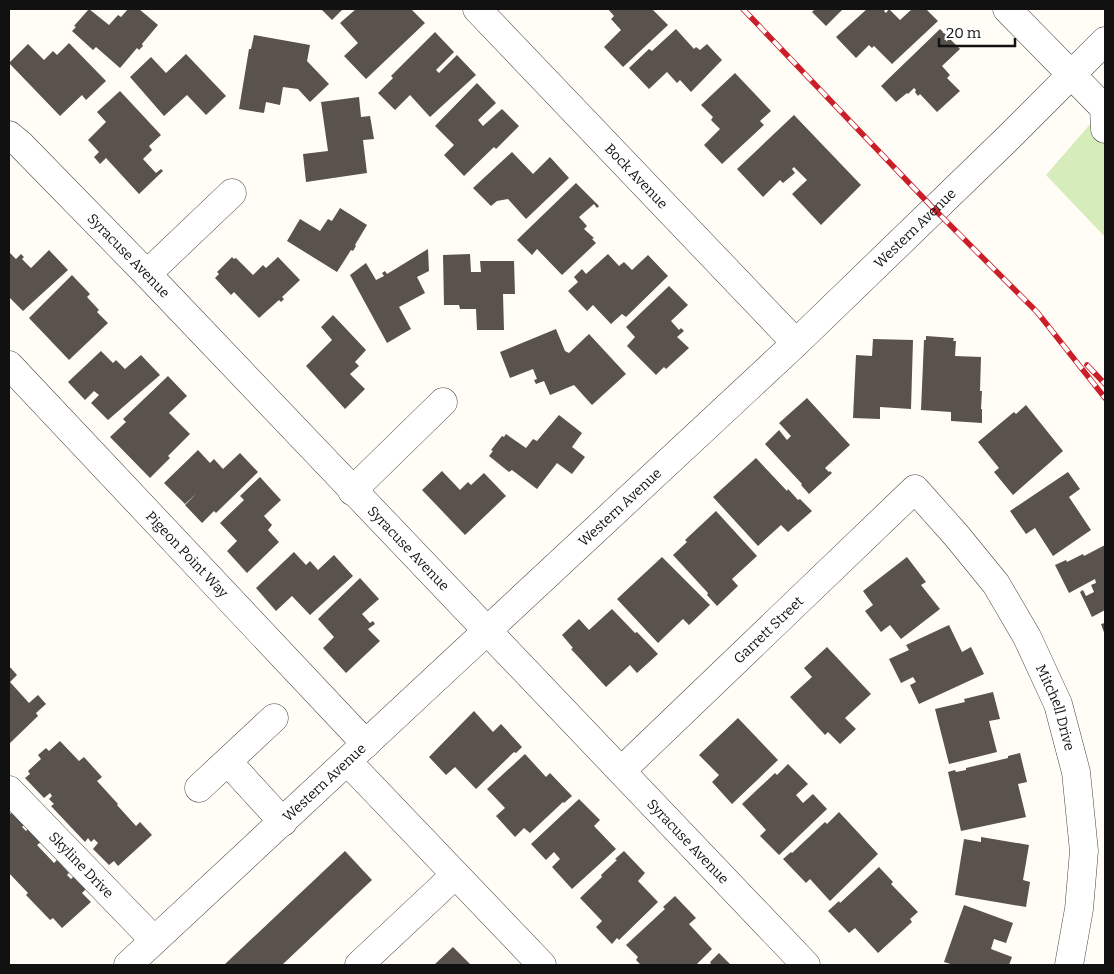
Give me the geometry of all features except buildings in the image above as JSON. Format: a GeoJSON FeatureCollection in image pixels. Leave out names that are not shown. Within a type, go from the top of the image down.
{"type":"FeatureCollection","features":[{"type":"Feature","properties":{"kind":"street","name":"Bock Avenue"},"geometry":{"type":"LineString","coordinates":[[477,9],[796,343]]}},
{"type":"Feature","properties":{"kind":"street"},"geometry":{"type":"LineString","coordinates":[[1006,9],[1071,74],[1105,115]]}},
{"type":"Feature","properties":{"kind":"street","name":"Western Avenue"},"geometry":{"type":"LineString","coordinates":[[128,965],[796,343],[1105,41]]}},
{"type":"Feature","properties":{"kind":"street","name":"Syracuse Avenue"},"geometry":{"type":"LineString","coordinates":[[9,136],[20,144],[146,274],[806,965]]}},
{"type":"Feature","properties":{"kind":"street"},"geometry":{"type":"LineString","coordinates":[[146,274],[232,193]]}},
{"type":"Feature","properties":{"kind":"street","name":"Pigeon Point Way"},"geometry":{"type":"LineString","coordinates":[[9,365],[357,753],[455,875],[542,965]]}},
{"type":"Feature","properties":{"kind":"street"},"geometry":{"type":"LineString","coordinates":[[352,490],[443,402]]}},
{"type":"Feature","properties":{"kind":"street","name":"Garrett Street"},"geometry":{"type":"LineString","coordinates":[[621,771],[915,489]]}},
{"type":"Feature","properties":{"kind":"street","name":"Mitchell Drive"},"geometry":{"type":"LineString","coordinates":[[915,489],[996,584],[1027,637],[1058,704],[1076,772],[1084,851],[1079,909],[1069,965]]}},
{"type":"Feature","properties":{"kind":"street"},"geometry":{"type":"LineString","coordinates":[[199,788],[274,718]]}},
{"type":"Feature","properties":{"kind":"street"},"geometry":{"type":"LineString","coordinates":[[228,762],[283,822]]}},
{"type":"Feature","properties":{"kind":"street","name":"Skyline Drive"},"geometry":{"type":"LineString","coordinates":[[9,790],[154,940]]}},
{"type":"Feature","properties":{"kind":"street"},"geometry":{"type":"LineString","coordinates":[[359,965],[455,875]]}},
{"type":"Feature","properties":{"kind":"green space"},"geometry":{"type":"Polygon","coordinates":[[[1105,107],[1105,237],[1046,175],[1105,107]]]}},
{"type":"Feature","properties":{"kind":"railway"},"geometry":{"type":"LineString","coordinates":[[743,9],[934,209],[1037,312],[1105,398]]}},
{"type":"Feature","properties":{"kind":"railway"},"geometry":{"type":"LineString","coordinates":[[1087,365],[1105,384]]}}]}
